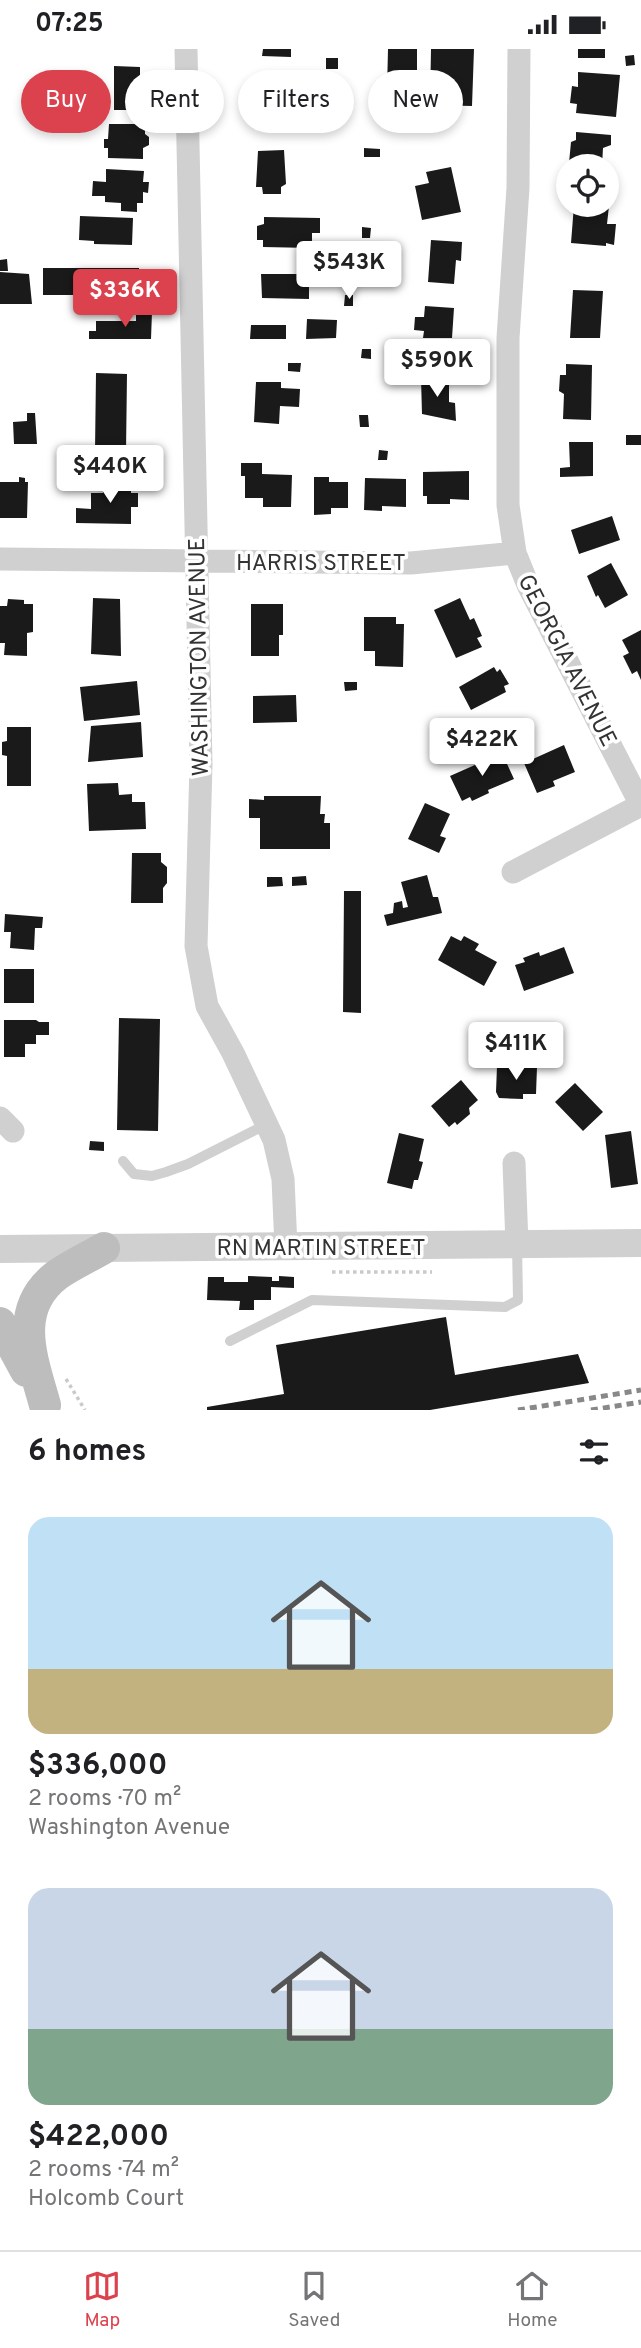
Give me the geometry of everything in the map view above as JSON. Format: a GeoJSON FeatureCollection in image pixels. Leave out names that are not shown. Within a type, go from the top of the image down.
{"type":"FeatureCollection","features":[{"type":"Feature","properties":{"kind":"main road"},"geometry":{"type":"LineString","coordinates":[[46,1408],[28,1340],[32,1310],[41,1293],[56,1276],[104,1248]]}},
{"type":"Feature","properties":{"kind":"main road"},"geometry":{"type":"LineString","coordinates":[[0,1324],[46,1408]]}},
{"type":"Feature","properties":{"kind":"street","name":"WASHINGTON AVENUE"},"geometry":{"type":"LineString","coordinates":[[186,49],[201,764],[196,946],[207,1006],[233,1053],[274,1140],[283,1179],[286,1247]]}},
{"type":"Feature","properties":{"kind":"street","name":"GEORGIA AVENUE"},"geometry":{"type":"LineString","coordinates":[[519,49],[518,188],[508,338],[508,505],[515,553],[528,585],[641,805]]}},
{"type":"Feature","properties":{"kind":"street","name":"HARRIS STREET"},"geometry":{"type":"LineString","coordinates":[[0,559],[411,563],[515,553]]}},
{"type":"Feature","properties":{"kind":"street"},"geometry":{"type":"LineString","coordinates":[[513,871],[641,805]]}},
{"type":"Feature","properties":{"kind":"street"},"geometry":{"type":"LineString","coordinates":[[514,1163],[517,1245]]}},
{"type":"Feature","properties":{"kind":"street","name":"RN MARTIN STREET"},"geometry":{"type":"LineString","coordinates":[[0,1249],[641,1243]]}},
{"type":"Feature","properties":{"kind":"lane"},"geometry":{"type":"LineString","coordinates":[[123,1161],[134,1174],[152,1176],[188,1164],[267,1124]]}},
{"type":"Feature","properties":{"kind":"lane"},"geometry":{"type":"LineString","coordinates":[[230,1341],[312,1300],[505,1307],[518,1300],[517,1245]]}},
{"type":"Feature","properties":{"kind":"path"},"geometry":{"type":"LineString","coordinates":[[323,1272],[432,1272]]}},
{"type":"Feature","properties":{"kind":"path"},"geometry":{"type":"LineString","coordinates":[[64,1375],[85,1410]]}},
{"type":"Feature","properties":{"kind":"building"},"geometry":{"type":"Polygon","coordinates":[[[263,49],[291,49],[291,57],[262,56],[263,49]]]}},
{"type":"Feature","properties":{"kind":"building"},"geometry":{"type":"Polygon","coordinates":[[[388,49],[417,49],[417,70],[387,70],[388,49]]]}},
{"type":"Feature","properties":{"kind":"building"},"geometry":{"type":"Polygon","coordinates":[[[431,49],[474,49],[472,106],[463,106],[463,70],[431,70],[431,49]]]}},
{"type":"Feature","properties":{"kind":"building"},"geometry":{"type":"Polygon","coordinates":[[[578,49],[605,49],[605,58],[578,58],[578,49]]]}},
{"type":"Feature","properties":{"kind":"building"},"geometry":{"type":"Polygon","coordinates":[[[634,55],[635,65],[626,66],[625,56],[634,55]]]}},
{"type":"Feature","properties":{"kind":"building"},"geometry":{"type":"Polygon","coordinates":[[[326,58],[338,58],[338,69],[326,69],[326,58]]]}},
{"type":"Feature","properties":{"kind":"building"},"geometry":{"type":"Polygon","coordinates":[[[114,66],[140,67],[140,70],[125,70],[125,110],[114,110],[114,66]]]}},
{"type":"Feature","properties":{"kind":"building"},"geometry":{"type":"Polygon","coordinates":[[[578,72],[620,75],[616,117],[576,113],[577,104],[570,103],[572,86],[578,87],[578,72]]]}},
{"type":"Feature","properties":{"kind":"building"},"geometry":{"type":"Polygon","coordinates":[[[111,124],[125,124],[125,133],[145,133],[149,137],[149,145],[143,148],[143,159],[108,158],[104,139],[108,139],[111,124]]]}},
{"type":"Feature","properties":{"kind":"building"},"geometry":{"type":"Polygon","coordinates":[[[576,132],[611,135],[611,145],[603,148],[603,154],[570,154],[571,142],[576,140],[576,132]]]}},
{"type":"Feature","properties":{"kind":"building"},"geometry":{"type":"Polygon","coordinates":[[[364,148],[380,149],[380,157],[364,157],[364,148]]]}},
{"type":"Feature","properties":{"kind":"building"},"geometry":{"type":"Polygon","coordinates":[[[284,150],[286,184],[281,187],[281,194],[263,194],[262,187],[256,187],[258,151],[284,150]]]}},
{"type":"Feature","properties":{"kind":"building"},"geometry":{"type":"Polygon","coordinates":[[[451,167],[461,212],[422,220],[415,186],[429,183],[426,172],[451,167]]]}},
{"type":"Feature","properties":{"kind":"building"},"geometry":{"type":"Polygon","coordinates":[[[106,169],[144,171],[143,182],[149,182],[148,193],[143,192],[143,203],[137,203],[137,212],[121,211],[121,203],[105,202],[105,196],[92,196],[93,181],[106,182],[106,169]]]}},
{"type":"Feature","properties":{"kind":"building"},"geometry":{"type":"Polygon","coordinates":[[[80,216],[133,218],[132,245],[94,244],[94,241],[79,240],[80,216]]]}},
{"type":"Feature","properties":{"kind":"building"},"geometry":{"type":"Polygon","coordinates":[[[264,217],[320,218],[320,233],[312,233],[312,248],[263,247],[263,240],[257,240],[257,226],[264,224],[264,217]]]}},
{"type":"Feature","properties":{"kind":"building"},"geometry":{"type":"Polygon","coordinates":[[[573,217],[608,217],[607,224],[616,224],[614,245],[571,243],[573,217]]]}},
{"type":"Feature","properties":{"kind":"building"},"geometry":{"type":"Polygon","coordinates":[[[362,227],[371,228],[370,238],[362,238],[362,227]]]}},
{"type":"Feature","properties":{"kind":"building"},"geometry":{"type":"Polygon","coordinates":[[[431,240],[462,242],[461,261],[456,260],[454,284],[428,282],[431,240]]]}},
{"type":"Feature","properties":{"kind":"building"},"geometry":{"type":"Polygon","coordinates":[[[7,259],[8,271],[0,271],[0,260],[7,259]]]}},
{"type":"Feature","properties":{"kind":"building"},"geometry":{"type":"Polygon","coordinates":[[[43,268],[139,268],[139,276],[147,276],[147,295],[43,295],[43,268]]]}},
{"type":"Feature","properties":{"kind":"building"},"geometry":{"type":"Polygon","coordinates":[[[0,272],[29,274],[32,304],[0,304],[0,272]]]}},
{"type":"Feature","properties":{"kind":"building"},"geometry":{"type":"Polygon","coordinates":[[[261,274],[309,274],[309,299],[262,298],[261,274]]]}},
{"type":"Feature","properties":{"kind":"building"},"geometry":{"type":"Polygon","coordinates":[[[573,290],[603,291],[600,338],[570,338],[573,290]]]}},
{"type":"Feature","properties":{"kind":"building"},"geometry":{"type":"Polygon","coordinates":[[[345,295],[353,295],[353,306],[344,306],[345,295]]]}},
{"type":"Feature","properties":{"kind":"building"},"geometry":{"type":"Polygon","coordinates":[[[425,306],[454,308],[452,338],[423,338],[424,331],[414,330],[415,317],[424,317],[425,306]]]}},
{"type":"Feature","properties":{"kind":"building"},"geometry":{"type":"Polygon","coordinates":[[[136,312],[152,312],[151,339],[89,339],[89,331],[96,331],[96,321],[136,321],[136,312]]]}},
{"type":"Feature","properties":{"kind":"building"},"geometry":{"type":"Polygon","coordinates":[[[307,319],[337,320],[336,338],[306,339],[307,319]]]}},
{"type":"Feature","properties":{"kind":"building"},"geometry":{"type":"Polygon","coordinates":[[[251,325],[286,325],[286,339],[250,339],[251,325]]]}},
{"type":"Feature","properties":{"kind":"building"},"geometry":{"type":"Polygon","coordinates":[[[362,349],[371,349],[371,359],[361,358],[362,349]]]}},
{"type":"Feature","properties":{"kind":"building"},"geometry":{"type":"Polygon","coordinates":[[[288,363],[301,363],[300,372],[288,371],[288,363]]]}},
{"type":"Feature","properties":{"kind":"building"},"geometry":{"type":"Polygon","coordinates":[[[566,364],[592,365],[591,420],[563,419],[564,394],[559,391],[560,375],[566,375],[566,364]]]}},
{"type":"Feature","properties":{"kind":"building"},"geometry":{"type":"Polygon","coordinates":[[[96,373],[127,374],[126,452],[95,451],[96,373]]]}},
{"type":"Feature","properties":{"kind":"building"},"geometry":{"type":"Polygon","coordinates":[[[421,378],[449,378],[449,402],[455,403],[456,421],[422,414],[421,378]]]}},
{"type":"Feature","properties":{"kind":"building"},"geometry":{"type":"Polygon","coordinates":[[[256,382],[281,382],[281,388],[300,389],[299,407],[280,406],[279,424],[254,422],[256,382]]]}},
{"type":"Feature","properties":{"kind":"building"},"geometry":{"type":"Polygon","coordinates":[[[27,413],[35,413],[37,444],[14,444],[13,422],[27,421],[27,413]]]}},
{"type":"Feature","properties":{"kind":"building"},"geometry":{"type":"Polygon","coordinates":[[[359,415],[368,415],[369,427],[360,427],[359,415]]]}},
{"type":"Feature","properties":{"kind":"building"},"geometry":{"type":"Polygon","coordinates":[[[626,435],[641,435],[641,445],[626,445],[626,435]]]}},
{"type":"Feature","properties":{"kind":"building"},"geometry":{"type":"Polygon","coordinates":[[[569,442],[593,442],[593,476],[560,477],[560,468],[570,467],[569,442]]]}},
{"type":"Feature","properties":{"kind":"building"},"geometry":{"type":"Polygon","coordinates":[[[379,450],[388,451],[387,460],[378,460],[379,450]]]}},
{"type":"Feature","properties":{"kind":"building"},"geometry":{"type":"Polygon","coordinates":[[[241,463],[262,463],[262,474],[292,475],[291,507],[263,507],[263,498],[245,498],[245,476],[241,476],[241,463]]]}},
{"type":"Feature","properties":{"kind":"building"},"geometry":{"type":"Polygon","coordinates":[[[469,471],[469,500],[450,499],[450,504],[427,504],[427,496],[423,496],[423,472],[469,471]]]}},
{"type":"Feature","properties":{"kind":"building"},"geometry":{"type":"Polygon","coordinates":[[[19,477],[28,482],[27,518],[0,518],[0,482],[19,482],[19,477]]]}},
{"type":"Feature","properties":{"kind":"building"},"geometry":{"type":"Polygon","coordinates":[[[314,477],[329,477],[329,482],[348,482],[348,508],[331,508],[331,514],[314,515],[314,477]]]}},
{"type":"Feature","properties":{"kind":"building"},"geometry":{"type":"Polygon","coordinates":[[[365,478],[406,479],[406,507],[382,506],[382,511],[364,510],[365,478]]]}},
{"type":"Feature","properties":{"kind":"building"},"geometry":{"type":"Polygon","coordinates":[[[103,482],[131,483],[131,493],[138,493],[138,507],[131,507],[131,524],[76,523],[76,508],[91,509],[91,493],[103,493],[103,482]]]}},
{"type":"Feature","properties":{"kind":"building"},"geometry":{"type":"Polygon","coordinates":[[[612,516],[620,540],[579,554],[571,530],[612,516]]]}},
{"type":"Feature","properties":{"kind":"building"},"geometry":{"type":"Polygon","coordinates":[[[611,563],[628,595],[605,608],[598,595],[596,597],[587,576],[611,563]]]}},
{"type":"Feature","properties":{"kind":"building"},"geometry":{"type":"Polygon","coordinates":[[[93,598],[120,599],[121,656],[91,654],[93,598]]]}},
{"type":"Feature","properties":{"kind":"building"},"geometry":{"type":"Polygon","coordinates":[[[460,598],[470,620],[474,618],[482,636],[477,638],[482,647],[456,658],[434,610],[460,598]]]}},
{"type":"Feature","properties":{"kind":"building"},"geometry":{"type":"Polygon","coordinates":[[[8,599],[24,600],[24,604],[33,604],[33,632],[27,633],[27,656],[4,655],[5,643],[0,643],[0,606],[7,606],[8,599]]]}},
{"type":"Feature","properties":{"kind":"building"},"geometry":{"type":"Polygon","coordinates":[[[251,604],[283,604],[283,635],[279,635],[279,656],[251,656],[251,604]]]}},
{"type":"Feature","properties":{"kind":"building"},"geometry":{"type":"Polygon","coordinates":[[[364,617],[396,617],[396,624],[404,624],[403,667],[375,666],[375,651],[364,651],[364,617]]]}},
{"type":"Feature","properties":{"kind":"building"},"geometry":{"type":"Polygon","coordinates":[[[641,630],[641,680],[637,671],[632,674],[623,656],[629,653],[622,640],[641,630]]]}},
{"type":"Feature","properties":{"kind":"building"},"geometry":{"type":"Polygon","coordinates":[[[494,667],[497,672],[500,669],[509,684],[504,686],[506,692],[471,710],[459,687],[494,667]]]}},
{"type":"Feature","properties":{"kind":"building"},"geometry":{"type":"Polygon","coordinates":[[[137,681],[140,715],[84,721],[80,687],[137,681]]]}},
{"type":"Feature","properties":{"kind":"building"},"geometry":{"type":"Polygon","coordinates":[[[344,682],[357,682],[357,690],[345,691],[344,682]]]}},
{"type":"Feature","properties":{"kind":"building"},"geometry":{"type":"Polygon","coordinates":[[[296,695],[297,722],[253,723],[253,696],[296,695]]]}},
{"type":"Feature","properties":{"kind":"building"},"geometry":{"type":"Polygon","coordinates":[[[141,722],[143,757],[88,762],[91,726],[141,722]]]}},
{"type":"Feature","properties":{"kind":"building"},"geometry":{"type":"Polygon","coordinates":[[[7,727],[31,727],[31,786],[7,786],[7,756],[2,755],[2,742],[7,741],[7,727]]]}},
{"type":"Feature","properties":{"kind":"building"},"geometry":{"type":"Polygon","coordinates":[[[564,745],[575,772],[553,781],[555,786],[537,793],[524,763],[564,745]]]}},
{"type":"Feature","properties":{"kind":"building"},"geometry":{"type":"Polygon","coordinates":[[[502,753],[514,779],[488,790],[489,793],[472,801],[470,797],[462,801],[450,776],[502,753]]]}},
{"type":"Feature","properties":{"kind":"building"},"geometry":{"type":"Polygon","coordinates":[[[118,783],[119,795],[132,794],[132,802],[145,802],[146,829],[89,831],[87,784],[118,783]]]}},
{"type":"Feature","properties":{"kind":"building"},"geometry":{"type":"Polygon","coordinates":[[[264,796],[321,796],[320,814],[325,814],[324,823],[330,823],[330,849],[260,849],[260,818],[249,818],[249,799],[264,800],[264,796]]]}},
{"type":"Feature","properties":{"kind":"building"},"geometry":{"type":"Polygon","coordinates":[[[425,803],[450,814],[440,836],[446,838],[439,853],[408,839],[425,803]]]}},
{"type":"Feature","properties":{"kind":"building"},"geometry":{"type":"Polygon","coordinates":[[[132,853],[161,853],[161,862],[167,867],[163,903],[131,903],[132,853]]]}},
{"type":"Feature","properties":{"kind":"building"},"geometry":{"type":"Polygon","coordinates":[[[427,875],[433,897],[438,897],[442,913],[387,926],[384,915],[393,913],[394,903],[402,901],[403,908],[408,907],[401,882],[427,875]]]}},
{"type":"Feature","properties":{"kind":"building"},"geometry":{"type":"Polygon","coordinates":[[[306,876],[307,885],[292,886],[292,877],[306,876]]]}},
{"type":"Feature","properties":{"kind":"building"},"geometry":{"type":"Polygon","coordinates":[[[267,877],[282,877],[283,886],[267,887],[267,877]]]}},
{"type":"Feature","properties":{"kind":"building"},"geometry":{"type":"Polygon","coordinates":[[[344,891],[361,891],[361,1013],[343,1012],[344,891]]]}},
{"type":"Feature","properties":{"kind":"building"},"geometry":{"type":"Polygon","coordinates":[[[5,914],[43,917],[42,928],[35,928],[34,950],[10,948],[11,932],[4,932],[5,914]]]}},
{"type":"Feature","properties":{"kind":"building"},"geometry":{"type":"Polygon","coordinates":[[[451,936],[461,941],[464,936],[479,944],[475,950],[497,962],[484,986],[438,960],[451,936]]]}},
{"type":"Feature","properties":{"kind":"building"},"geometry":{"type":"Polygon","coordinates":[[[564,947],[574,973],[524,991],[515,965],[525,962],[523,958],[539,952],[540,956],[564,947]]]}},
{"type":"Feature","properties":{"kind":"building"},"geometry":{"type":"Polygon","coordinates":[[[4,969],[34,969],[34,1003],[4,1003],[4,969]]]}},
{"type":"Feature","properties":{"kind":"building"},"geometry":{"type":"Polygon","coordinates":[[[119,1018],[160,1019],[158,1131],[117,1130],[119,1018]]]}},
{"type":"Feature","properties":{"kind":"building"},"geometry":{"type":"Polygon","coordinates":[[[4,1020],[49,1022],[49,1035],[36,1035],[36,1044],[25,1044],[25,1057],[4,1057],[4,1020]]]}},
{"type":"Feature","properties":{"kind":"building"},"geometry":{"type":"Polygon","coordinates":[[[497,1066],[537,1067],[536,1094],[523,1094],[523,1099],[499,1098],[496,1092],[497,1066]]]}},
{"type":"Feature","properties":{"kind":"building"},"geometry":{"type":"Polygon","coordinates":[[[461,1080],[478,1100],[469,1108],[470,1114],[457,1125],[455,1122],[449,1127],[431,1106],[461,1080]]]}},
{"type":"Feature","properties":{"kind":"building"},"geometry":{"type":"Polygon","coordinates":[[[575,1083],[603,1112],[583,1131],[555,1102],[575,1083]]]}},
{"type":"Feature","properties":{"kind":"building"},"geometry":{"type":"Polygon","coordinates":[[[631,1131],[638,1184],[611,1188],[605,1135],[631,1131]]]}},
{"type":"Feature","properties":{"kind":"building"},"geometry":{"type":"Polygon","coordinates":[[[399,1133],[424,1139],[419,1161],[423,1162],[418,1180],[414,1180],[412,1189],[387,1183],[399,1133]]]}},
{"type":"Feature","properties":{"kind":"building"},"geometry":{"type":"Polygon","coordinates":[[[90,1141],[104,1142],[104,1151],[89,1150],[90,1141]]]}},
{"type":"Feature","properties":{"kind":"building"},"geometry":{"type":"Polygon","coordinates":[[[248,1276],[272,1277],[272,1281],[279,1281],[279,1276],[294,1277],[294,1288],[271,1287],[271,1300],[254,1300],[254,1310],[239,1310],[240,1301],[207,1300],[208,1277],[224,1277],[224,1282],[248,1282],[248,1276]]]}},
{"type":"Feature","properties":{"kind":"building"},"geometry":{"type":"Polygon","coordinates":[[[446,1317],[455,1375],[578,1354],[589,1383],[430,1410],[207,1410],[207,1407],[284,1394],[276,1345],[446,1317]]]}},
{"type":"Feature","properties":{"kind":"railway"},"geometry":{"type":"LineString","coordinates":[[518,1410],[641,1390]]}},
{"type":"Feature","properties":{"kind":"railway"},"geometry":{"type":"LineString","coordinates":[[591,1410],[641,1402]]}}]}
